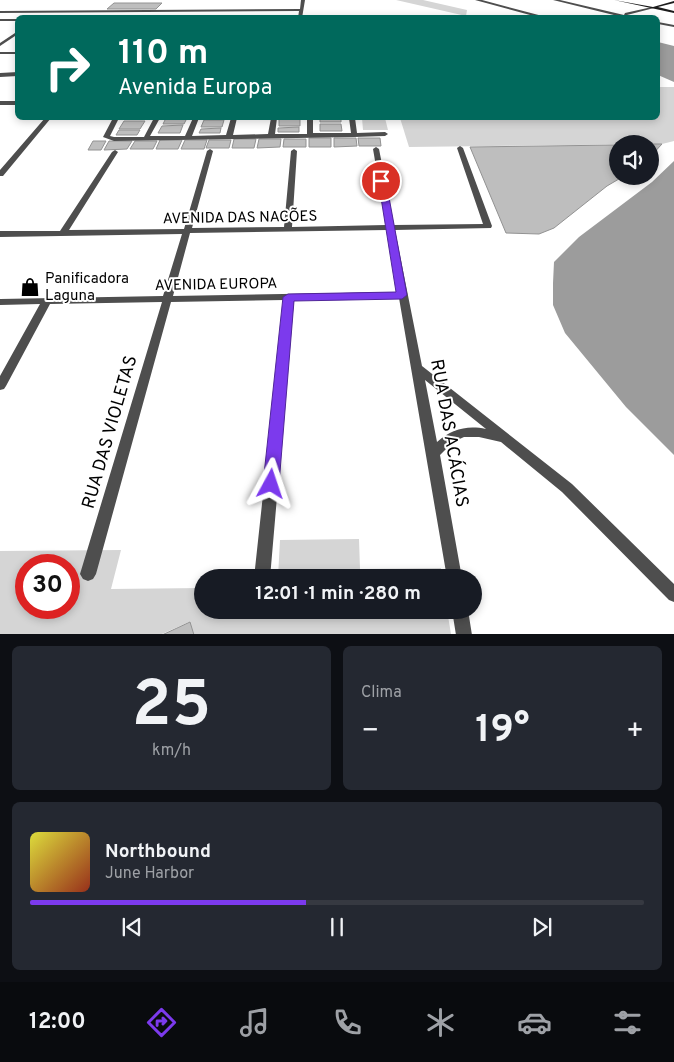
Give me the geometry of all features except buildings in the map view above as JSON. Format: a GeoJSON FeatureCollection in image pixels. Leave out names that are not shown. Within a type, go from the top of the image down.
{"type":"FeatureCollection","features":[{"type":"Feature","properties":{"kind":"main road"},"geometry":{"type":"LineString","coordinates":[[616,0],[674,12]]}},
{"type":"Feature","properties":{"kind":"main road"},"geometry":{"type":"LineString","coordinates":[[652,8],[674,2]]}},
{"type":"Feature","properties":{"kind":"street"},"geometry":{"type":"LineString","coordinates":[[300,15],[303,0]]}},
{"type":"Feature","properties":{"kind":"street"},"geometry":{"type":"LineString","coordinates":[[477,0],[536,15]]}},
{"type":"Feature","properties":{"kind":"street"},"geometry":{"type":"LineString","coordinates":[[555,0],[623,15],[652,8]]}},
{"type":"Feature","properties":{"kind":"street"},"geometry":{"type":"LineString","coordinates":[[0,12],[301,10]]}},
{"type":"Feature","properties":{"kind":"street"},"geometry":{"type":"LineString","coordinates":[[0,20],[15,20]]}},
{"type":"Feature","properties":{"kind":"street"},"geometry":{"type":"LineString","coordinates":[[660,23],[674,26]]}},
{"type":"Feature","properties":{"kind":"street"},"geometry":{"type":"LineString","coordinates":[[0,45],[15,34]]}},
{"type":"Feature","properties":{"kind":"street"},"geometry":{"type":"LineString","coordinates":[[0,53],[15,53]]}},
{"type":"Feature","properties":{"kind":"street"},"geometry":{"type":"LineString","coordinates":[[0,74],[15,74]]}},
{"type":"Feature","properties":{"kind":"street"},"geometry":{"type":"LineString","coordinates":[[0,104],[15,103]]}},
{"type":"Feature","properties":{"kind":"street"},"geometry":{"type":"LineString","coordinates":[[0,174],[46,120]]}},
{"type":"Feature","properties":{"kind":"street"},"geometry":{"type":"LineString","coordinates":[[115,120],[106,137],[385,134]]}},
{"type":"Feature","properties":{"kind":"street"},"geometry":{"type":"LineString","coordinates":[[146,138],[156,120]]}},
{"type":"Feature","properties":{"kind":"street"},"geometry":{"type":"LineString","coordinates":[[188,137],[195,120]]}},
{"type":"Feature","properties":{"kind":"street"},"geometry":{"type":"LineString","coordinates":[[229,137],[233,120]]}},
{"type":"Feature","properties":{"kind":"street"},"geometry":{"type":"LineString","coordinates":[[271,136],[274,120]]}},
{"type":"Feature","properties":{"kind":"street"},"geometry":{"type":"LineString","coordinates":[[310,120],[310,135]]}},
{"type":"Feature","properties":{"kind":"street"},"geometry":{"type":"LineString","coordinates":[[352,120],[354,134]]}},
{"type":"Feature","properties":{"kind":"street","name":"AVENIDA DAS NACÕES"},"geometry":{"type":"LineString","coordinates":[[0,234],[480,228],[488,226],[488,221],[460,148]]}},
{"type":"Feature","properties":{"kind":"street","name":"RUA DAS ACÁCIAS"},"geometry":{"type":"LineString","coordinates":[[376,149],[402,295],[419,369],[453,569]]}},
{"type":"Feature","properties":{"kind":"street","name":"RUA DAS VIOLETAS"},"geometry":{"type":"LineString","coordinates":[[88,574],[165,300],[210,151]]}},
{"type":"Feature","properties":{"kind":"street"},"geometry":{"type":"LineString","coordinates":[[288,230],[294,151]]}},
{"type":"Feature","properties":{"kind":"street"},"geometry":{"type":"LineString","coordinates":[[64,233],[115,152]]}},
{"type":"Feature","properties":{"kind":"street","name":"AVENIDA EUROPA"},"geometry":{"type":"LineString","coordinates":[[0,302],[402,295]]}},
{"type":"Feature","properties":{"kind":"street"},"geometry":{"type":"LineString","coordinates":[[263,569],[288,297]]}},
{"type":"Feature","properties":{"kind":"street"},"geometry":{"type":"LineString","coordinates":[[0,386],[46,302]]}},
{"type":"Feature","properties":{"kind":"street"},"geometry":{"type":"LineString","coordinates":[[419,369],[567,488],[674,595]]}},
{"type":"Feature","properties":{"kind":"street"},"geometry":{"type":"LineString","coordinates":[[434,453],[448,438],[464,432],[484,433],[507,441]]}},
{"type":"Feature","properties":{"kind":"street"},"geometry":{"type":"LineString","coordinates":[[462,619],[464,634]]}},
{"type":"Feature","properties":{"kind":"shaded area"},"geometry":{"type":"Polygon","coordinates":[[[396,0],[423,0],[467,10],[466,15],[396,0]]]}},
{"type":"Feature","properties":{"kind":"shaded area"},"geometry":{"type":"Polygon","coordinates":[[[660,42],[674,46],[674,82],[660,76],[660,42]]]}},
{"type":"Feature","properties":{"kind":"shaded area"},"geometry":{"type":"Polygon","coordinates":[[[660,87],[674,87],[674,141],[659,144],[659,135],[609,135],[609,145],[409,147],[401,120],[660,120],[660,87]]]}},
{"type":"Feature","properties":{"kind":"shaded area"},"geometry":{"type":"Polygon","coordinates":[[[362,120],[386,120],[388,130],[363,130],[362,120]]]}},
{"type":"Feature","properties":{"kind":"shaded area"},"geometry":{"type":"Polygon","coordinates":[[[674,161],[674,455],[626,407],[565,333],[553,305],[554,262],[579,237],[648,185],[659,185],[659,175],[674,161]]]}},
{"type":"Feature","properties":{"kind":"shaded area"},"geometry":{"type":"Polygon","coordinates":[[[359,539],[360,569],[278,569],[280,540],[359,539]]]}},
{"type":"Feature","properties":{"kind":"shaded area"},"geometry":{"type":"Polygon","coordinates":[[[121,550],[111,589],[194,588],[194,619],[448,619],[451,634],[194,634],[189,622],[162,634],[0,634],[0,551],[121,550]]]}},
{"type":"Feature","properties":{"kind":"shaded area"},"geometry":{"type":"Polygon","coordinates":[[[441,568],[441,569],[360,569],[441,568]]]}},
{"type":"Feature","properties":{"kind":"place","name":"Panificadora Laguna"},"geometry":{"type":"Point","coordinates":[30,287]}},
{"type":"Feature","properties":{"kind":"route"},"geometry":{"type":"LineString","coordinates":[[271,484],[288,297],[402,295],[381,181]]}}]}
